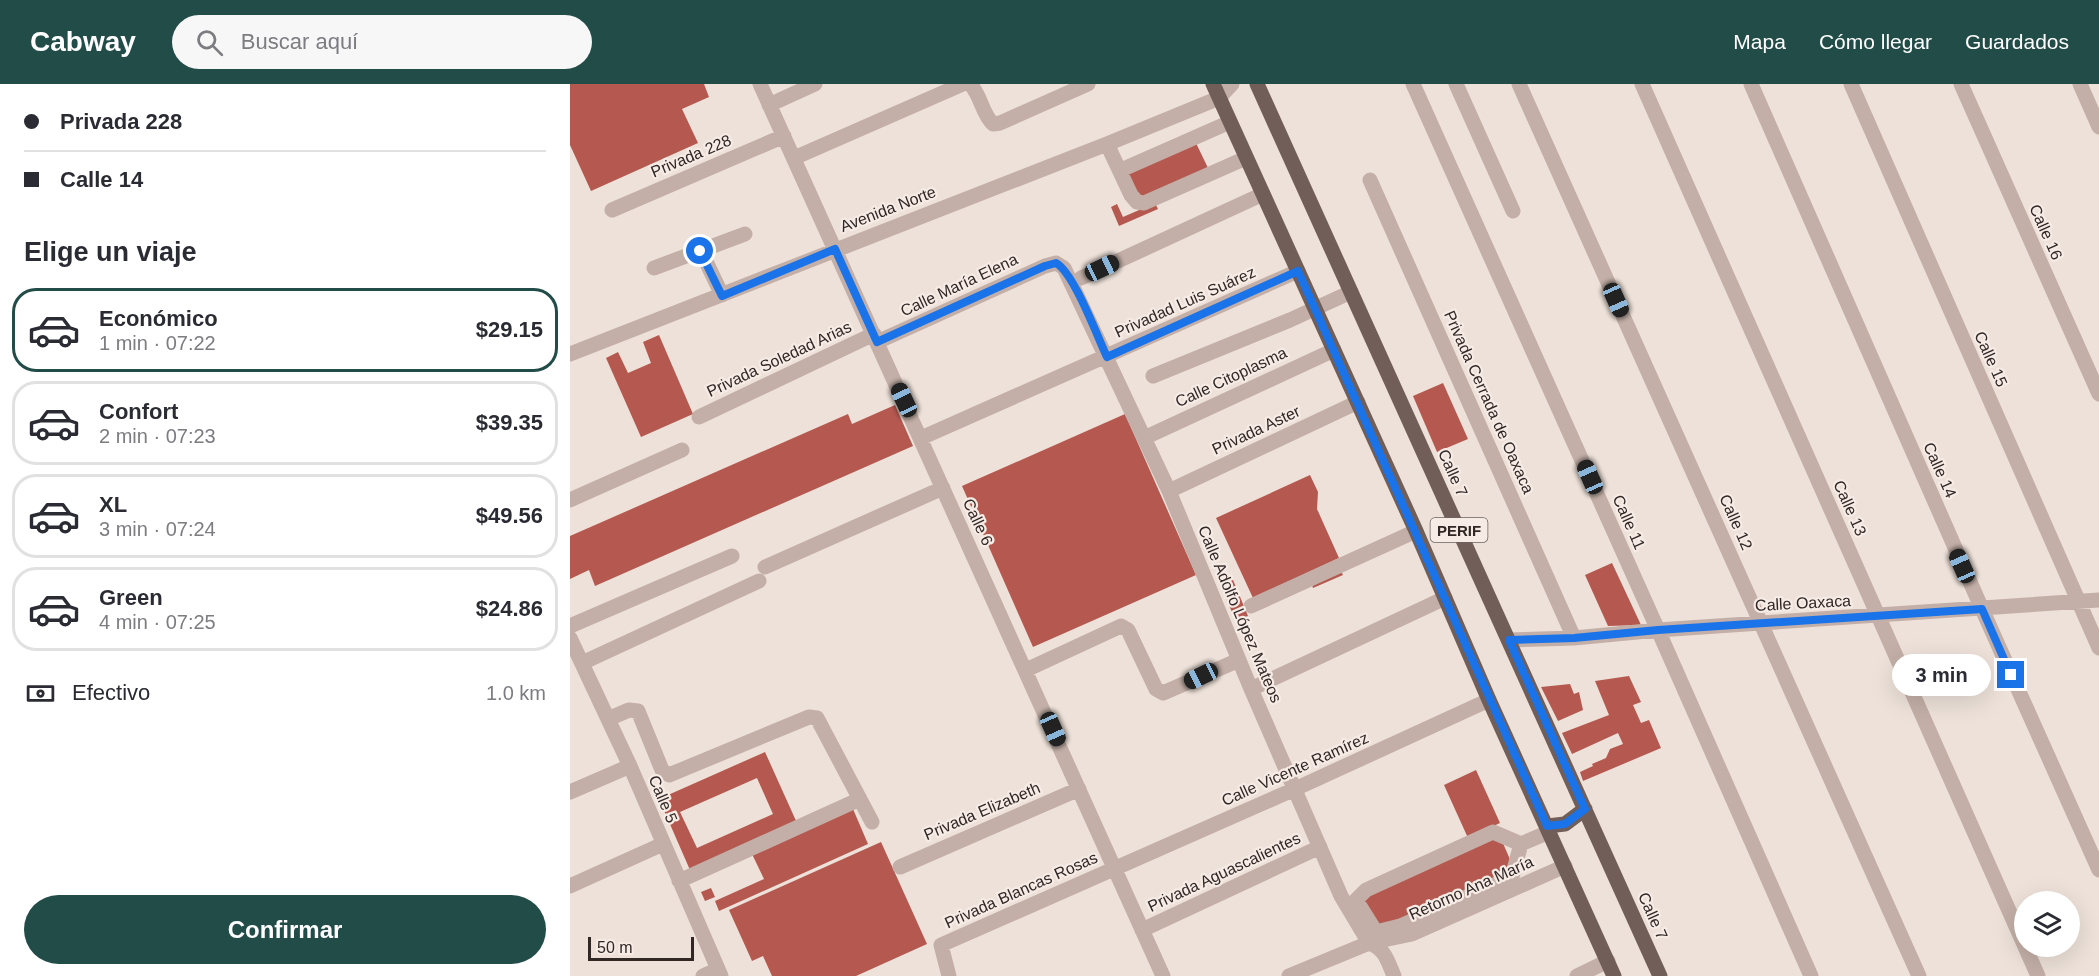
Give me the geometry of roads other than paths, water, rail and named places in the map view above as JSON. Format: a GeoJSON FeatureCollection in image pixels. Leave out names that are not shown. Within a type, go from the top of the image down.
{"type":"FeatureCollection","features":[{"type":"Feature","properties":{"kind":"main road","name":"Calle 7"},"geometry":{"type":"LineString","coordinates":[[1257,84],[1660,976]]}},
{"type":"Feature","properties":{"kind":"main road","name":"PERIF"},"geometry":{"type":"LineString","coordinates":[[1216,91],[1358,402],[1614,976]]}},
{"type":"Feature","properties":{"kind":"main road"},"geometry":{"type":"LineString","coordinates":[[1548,829],[1565,824],[1585,809]]}},
{"type":"Feature","properties":{"kind":"street","name":"Calle 6"},"geometry":{"type":"LineString","coordinates":[[760,84],[1163,976]]}},
{"type":"Feature","properties":{"kind":"street"},"geometry":{"type":"LineString","coordinates":[[769,105],[815,84]]}},
{"type":"Feature","properties":{"kind":"street"},"geometry":{"type":"LineString","coordinates":[[794,158],[963,84]]}},
{"type":"Feature","properties":{"kind":"street"},"geometry":{"type":"LineString","coordinates":[[970,84],[975,89],[988,119],[993,124],[1088,84]]}},
{"type":"Feature","properties":{"kind":"street"},"geometry":{"type":"LineString","coordinates":[[1216,91],[1232,84]]}},
{"type":"Feature","properties":{"kind":"street","name":"Calle 11"},"geometry":{"type":"LineString","coordinates":[[1413,84],[1658,630],[1810,976]]}},
{"type":"Feature","properties":{"kind":"street"},"geometry":{"type":"LineString","coordinates":[[1456,84],[1513,212]]}},
{"type":"Feature","properties":{"kind":"street","name":"Calle 12"},"geometry":{"type":"LineString","coordinates":[[1519,84],[1919,976]]}},
{"type":"Feature","properties":{"kind":"street","name":"Calle 13"},"geometry":{"type":"LineString","coordinates":[[1642,84],[2038,976]]}},
{"type":"Feature","properties":{"kind":"street","name":"Calle 14"},"geometry":{"type":"LineString","coordinates":[[1751,84],[2099,870]]}},
{"type":"Feature","properties":{"kind":"street","name":"Calle 15"},"geometry":{"type":"LineString","coordinates":[[1851,84],[2099,648]]}},
{"type":"Feature","properties":{"kind":"street","name":"Calle 16"},"geometry":{"type":"LineString","coordinates":[[1961,84],[2099,394]]}},
{"type":"Feature","properties":{"kind":"street"},"geometry":{"type":"LineString","coordinates":[[2080,84],[2099,127]]}},
{"type":"Feature","properties":{"kind":"street","name":"Avenida Norte"},"geometry":{"type":"LineString","coordinates":[[570,354],[1107,144],[1216,91]]}},
{"type":"Feature","properties":{"kind":"street"},"geometry":{"type":"LineString","coordinates":[[1121,170],[1230,122]]}},
{"type":"Feature","properties":{"kind":"street","name":"Privada 228"},"geometry":{"type":"LineString","coordinates":[[612,210],[784,135]]}},
{"type":"Feature","properties":{"kind":"street"},"geometry":{"type":"LineString","coordinates":[[1107,144],[1131,195],[1137,202],[1144,203],[1246,158]]}},
{"type":"Feature","properties":{"kind":"street","name":"Privada Cerrada de Oaxaca"},"geometry":{"type":"LineString","coordinates":[[1370,180],[1574,638]]}},
{"type":"Feature","properties":{"kind":"street"},"geometry":{"type":"LineString","coordinates":[[1081,278],[1263,194]]}},
{"type":"Feature","properties":{"kind":"street"},"geometry":{"type":"LineString","coordinates":[[654,268],[745,234]]}},
{"type":"Feature","properties":{"kind":"street"},"geometry":{"type":"LineString","coordinates":[[700,251],[722,296]]}},
{"type":"Feature","properties":{"kind":"street","name":"Calle María Elena"},"geometry":{"type":"LineString","coordinates":[[876,338],[1056,263]]}},
{"type":"Feature","properties":{"kind":"street","name":"Calle Adolfo López Mateos"},"geometry":{"type":"LineString","coordinates":[[1056,263],[1064,268],[1072,281],[1169,491],[1341,896],[1369,943],[1377,945],[1384,953],[1394,976]]}},
{"type":"Feature","properties":{"kind":"street","name":"Privadad Luis Suárez"},"geometry":{"type":"LineString","coordinates":[[921,438],[1298,271]]}},
{"type":"Feature","properties":{"kind":"street"},"geometry":{"type":"LineString","coordinates":[[1154,376],[1290,320],[1351,292]]}},
{"type":"Feature","properties":{"kind":"street","name":"Privada Soledad Arias"},"geometry":{"type":"LineString","coordinates":[[699,417],[876,338]]}},
{"type":"Feature","properties":{"kind":"street","name":"Calle Citoplasma"},"geometry":{"type":"LineString","coordinates":[[1144,438],[1334,350]]}},
{"type":"Feature","properties":{"kind":"street","name":"Privada Aster"},"geometry":{"type":"LineString","coordinates":[[1169,491],[1358,402]]}},
{"type":"Feature","properties":{"kind":"street"},"geometry":{"type":"LineString","coordinates":[[570,500],[682,450]]}},
{"type":"Feature","properties":{"kind":"street"},"geometry":{"type":"LineString","coordinates":[[582,663],[942,488]]}},
{"type":"Feature","properties":{"kind":"street"},"geometry":{"type":"LineString","coordinates":[[1251,606],[1416,531]]}},
{"type":"Feature","properties":{"kind":"street"},"geometry":{"type":"LineString","coordinates":[[570,626],[732,556]]}},
{"type":"Feature","properties":{"kind":"street"},"geometry":{"type":"LineString","coordinates":[[1251,688],[1444,598]]}},
{"type":"Feature","properties":{"kind":"street","name":"Calle Oaxaca"},"geometry":{"type":"LineString","coordinates":[[1509,640],[1574,638],[1658,630],[2099,600]]}},
{"type":"Feature","properties":{"kind":"street"},"geometry":{"type":"LineString","coordinates":[[1026,670],[1121,626],[1128,630],[1156,689],[1163,693],[1239,660]]}},
{"type":"Feature","properties":{"kind":"street","name":"Calle 5"},"geometry":{"type":"LineString","coordinates":[[570,638],[630,766],[720,972]]}},
{"type":"Feature","properties":{"kind":"street","name":"Calle Vicente Ramírez"},"geometry":{"type":"LineString","coordinates":[[1115,869],[1489,700]]}},
{"type":"Feature","properties":{"kind":"street"},"geometry":{"type":"LineString","coordinates":[[608,719],[629,710],[638,711],[662,770],[669,775],[813,717],[820,721],[872,822]]}},
{"type":"Feature","properties":{"kind":"street"},"geometry":{"type":"LineString","coordinates":[[570,792],[630,766]]}},
{"type":"Feature","properties":{"kind":"street","name":"Privada Elizabeth"},"geometry":{"type":"LineString","coordinates":[[900,867],[1079,789]]}},
{"type":"Feature","properties":{"kind":"street"},"geometry":{"type":"LineString","coordinates":[[679,881],[860,799]]}},
{"type":"Feature","properties":{"kind":"street"},"geometry":{"type":"LineString","coordinates":[[1521,844],[1493,832],[1365,890],[1356,900],[1376,933],[1400,926],[1512,877],[1521,844],[1548,829]]}},
{"type":"Feature","properties":{"kind":"street"},"geometry":{"type":"LineString","coordinates":[[570,886],[663,844]]}},
{"type":"Feature","properties":{"kind":"street","name":"Privada Aguascalientes"},"geometry":{"type":"LineString","coordinates":[[1142,930],[1320,847]]}},
{"type":"Feature","properties":{"kind":"street","name":"Retorno Ana María"},"geometry":{"type":"LineString","coordinates":[[1289,976],[1369,943],[1413,934],[1565,866]]}},
{"type":"Feature","properties":{"kind":"street","name":"Privada Blancas Rosas"},"geometry":{"type":"LineString","coordinates":[[949,976],[941,945],[1115,869]]}},
{"type":"Feature","properties":{"kind":"street"},"geometry":{"type":"LineString","coordinates":[[1577,976],[1608,962]]}},
{"type":"Feature","properties":{"kind":"street"},"geometry":{"type":"LineString","coordinates":[[703,976],[720,972]]}}]}
